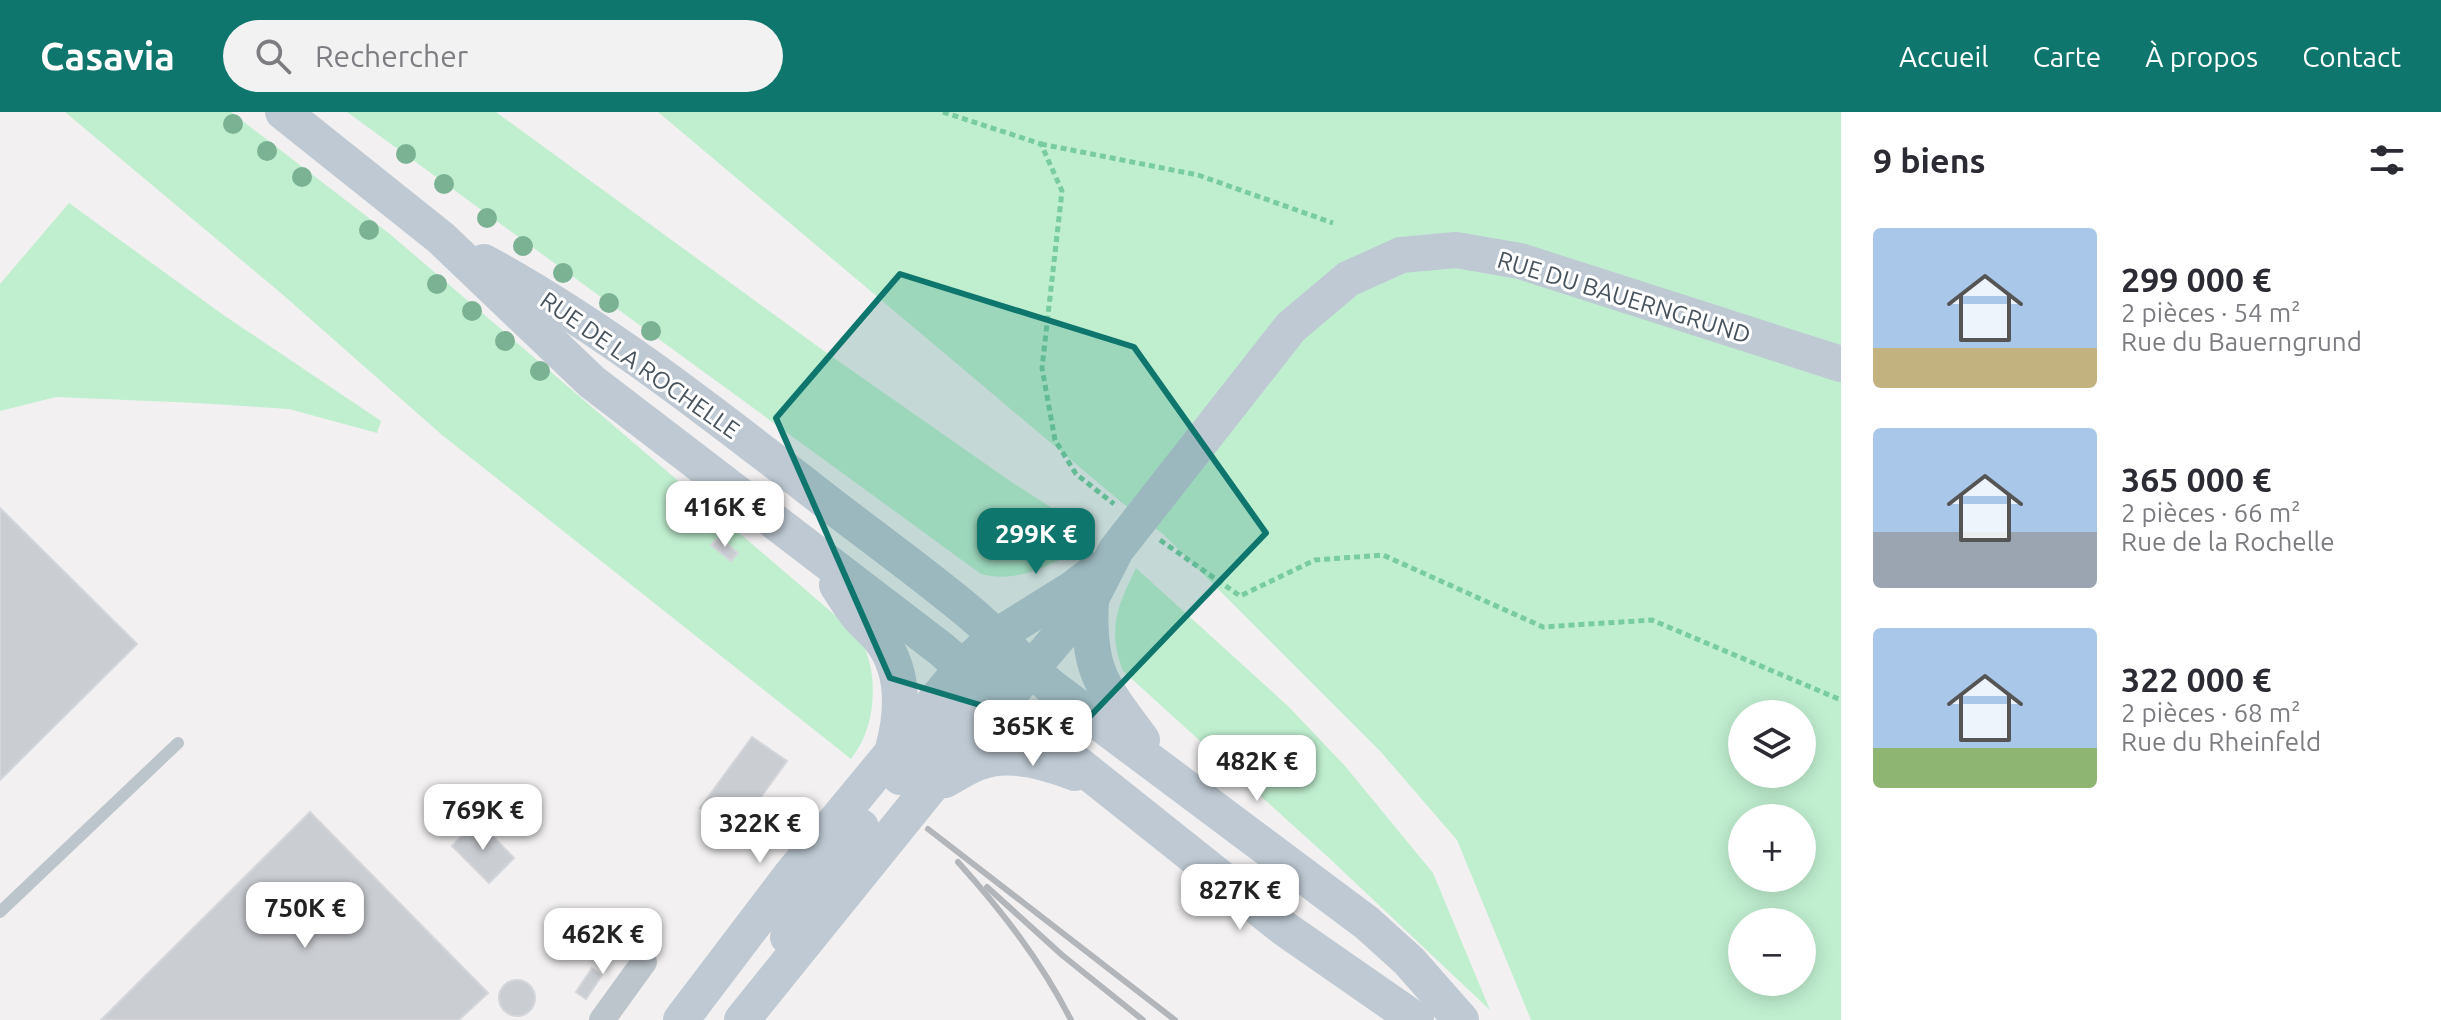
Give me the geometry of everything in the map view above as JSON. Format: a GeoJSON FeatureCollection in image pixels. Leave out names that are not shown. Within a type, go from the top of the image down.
{"type":"FeatureCollection","features":[{"type":"Feature","properties":{"kind":"main road","name":"RUE DE LA ROCHELLE"},"geometry":{"type":"LineString","coordinates":[[283,112],[441,238],[592,382],[983,685],[1285,929],[1416,1020]]}},
{"type":"Feature","properties":{"kind":"main road","name":"RUE DE LA ROCHELLE"},"geometry":{"type":"LineString","coordinates":[[441,238],[523,283],[630,353],[718,418],[969,612],[1030,670],[1367,923],[1409,961],[1461,1020]]}},
{"type":"Feature","properties":{"kind":"main road","name":"RUE DU BAUERNGRUND"},"geometry":{"type":"LineString","coordinates":[[983,685],[1030,670],[1091,599],[1112,556],[1291,327],[1348,279],[1401,255],[1456,250],[1520,261],[1841,364]]}},
{"type":"Feature","properties":{"kind":"main road"},"geometry":{"type":"LineString","coordinates":[[818,556],[857,615],[879,637],[893,662],[901,697],[892,751]]}},
{"type":"Feature","properties":{"kind":"main road","name":"RUE DU BAUERNGRUND"},"geometry":{"type":"LineString","coordinates":[[983,685],[995,637],[1072,589],[1112,556]]}},
{"type":"Feature","properties":{"kind":"main road"},"geometry":{"type":"LineString","coordinates":[[1091,599],[1090,649],[1099,674],[1112,699],[1168,773]]}},
{"type":"Feature","properties":{"kind":"main road"},"geometry":{"type":"LineString","coordinates":[[681,1020],[791,875],[892,751],[983,685]]}},
{"type":"Feature","properties":{"kind":"main road"},"geometry":{"type":"LineString","coordinates":[[749,1011],[927,791],[983,685]]}},
{"type":"Feature","properties":{"kind":"main road"},"geometry":{"type":"LineString","coordinates":[[749,1011],[811,893],[908,768],[983,685]]}},
{"type":"Feature","properties":{"kind":"main road"},"geometry":{"type":"LineString","coordinates":[[927,791],[981,761],[996,759],[1029,759],[1055,765],[1103,785]]}},
{"type":"Feature","properties":{"kind":"street"},"geometry":{"type":"LineString","coordinates":[[602,1020],[644,962]]}},
{"type":"Feature","properties":{"kind":"lane"},"geometry":{"type":"LineString","coordinates":[[0,912],[178,743]]}},
{"type":"Feature","properties":{"kind":"path"},"geometry":{"type":"LineString","coordinates":[[943,112],[1041,144],[1198,175],[1333,223]]}},
{"type":"Feature","properties":{"kind":"path"},"geometry":{"type":"LineString","coordinates":[[1041,144],[1062,191],[1042,368],[1055,440],[1076,474],[1186,560],[1240,596],[1315,560],[1383,555],[1543,627],[1652,620],[1841,700]]}},
{"type":"Feature","properties":{"kind":"highlighted area"},"geometry":{"type":"Polygon","coordinates":[[[900,274],[1134,347],[1266,533],[1074,733],[890,678],[776,418],[900,274]]]}},
{"type":"Feature","properties":{"kind":"green space"},"geometry":{"type":"Polygon","coordinates":[[[65,112],[231,112],[391,235],[863,639],[871,669],[872,705],[863,739],[851,759],[442,435],[282,294],[65,112]]]}},
{"type":"Feature","properties":{"kind":"green space"},"geometry":{"type":"Polygon","coordinates":[[[347,112],[496,112],[824,351],[1010,481],[1086,530],[1087,544],[1062,559],[1023,574],[981,574],[347,112]]]}},
{"type":"Feature","properties":{"kind":"green space"},"geometry":{"type":"Polygon","coordinates":[[[658,112],[1841,112],[1841,1020],[1531,1020],[1457,840],[1380,751],[1163,534],[658,112]]]}},
{"type":"Feature","properties":{"kind":"green space"},"geometry":{"type":"Polygon","coordinates":[[[69,203],[222,314],[381,421],[377,433],[289,409],[196,403],[56,397],[0,411],[0,284],[69,203]]]}},
{"type":"Feature","properties":{"kind":"green space"},"geometry":{"type":"Polygon","coordinates":[[[1136,568],[1289,707],[1345,766],[1433,873],[1490,1010],[1328,857],[1123,671],[1116,643],[1116,618],[1136,568]]]}},
{"type":"Feature","properties":{"kind":"building"},"geometry":{"type":"Polygon","coordinates":[[[0,508],[137,644],[0,780],[0,508]]]}},
{"type":"Feature","properties":{"kind":"building"},"geometry":{"type":"Polygon","coordinates":[[[719,537],[738,553],[731,561],[711,545],[719,537]]]}},
{"type":"Feature","properties":{"kind":"building"},"geometry":{"type":"Polygon","coordinates":[[[752,737],[787,761],[735,833],[700,808],[752,737]]]}},
{"type":"Feature","properties":{"kind":"building"},"geometry":{"type":"Polygon","coordinates":[[[310,812],[488,993],[459,1020],[101,1020],[310,812]]]}},
{"type":"Feature","properties":{"kind":"building"},"geometry":{"type":"Polygon","coordinates":[[[477,820],[514,858],[489,883],[452,846],[477,820]]]}},
{"type":"Feature","properties":{"kind":"building"},"geometry":{"type":"Polygon","coordinates":[[[592,968],[602,975],[586,999],[576,992],[592,968]]]}},
{"type":"Feature","properties":{"kind":"building"},"geometry":{"type":"Polygon","coordinates":[[[517,980],[530,985],[535,998],[530,1011],[517,1016],[504,1011],[499,998],[504,985],[517,980]]]}},
{"type":"Feature","properties":{"kind":"railway"},"geometry":{"type":"LineString","coordinates":[[928,829],[1175,1020]]}},
{"type":"Feature","properties":{"kind":"railway"},"geometry":{"type":"LineString","coordinates":[[958,862],[1020,937],[1071,1020]]}},
{"type":"Feature","properties":{"kind":"railway"},"geometry":{"type":"LineString","coordinates":[[987,887],[1062,955],[1143,1020]]}}]}
